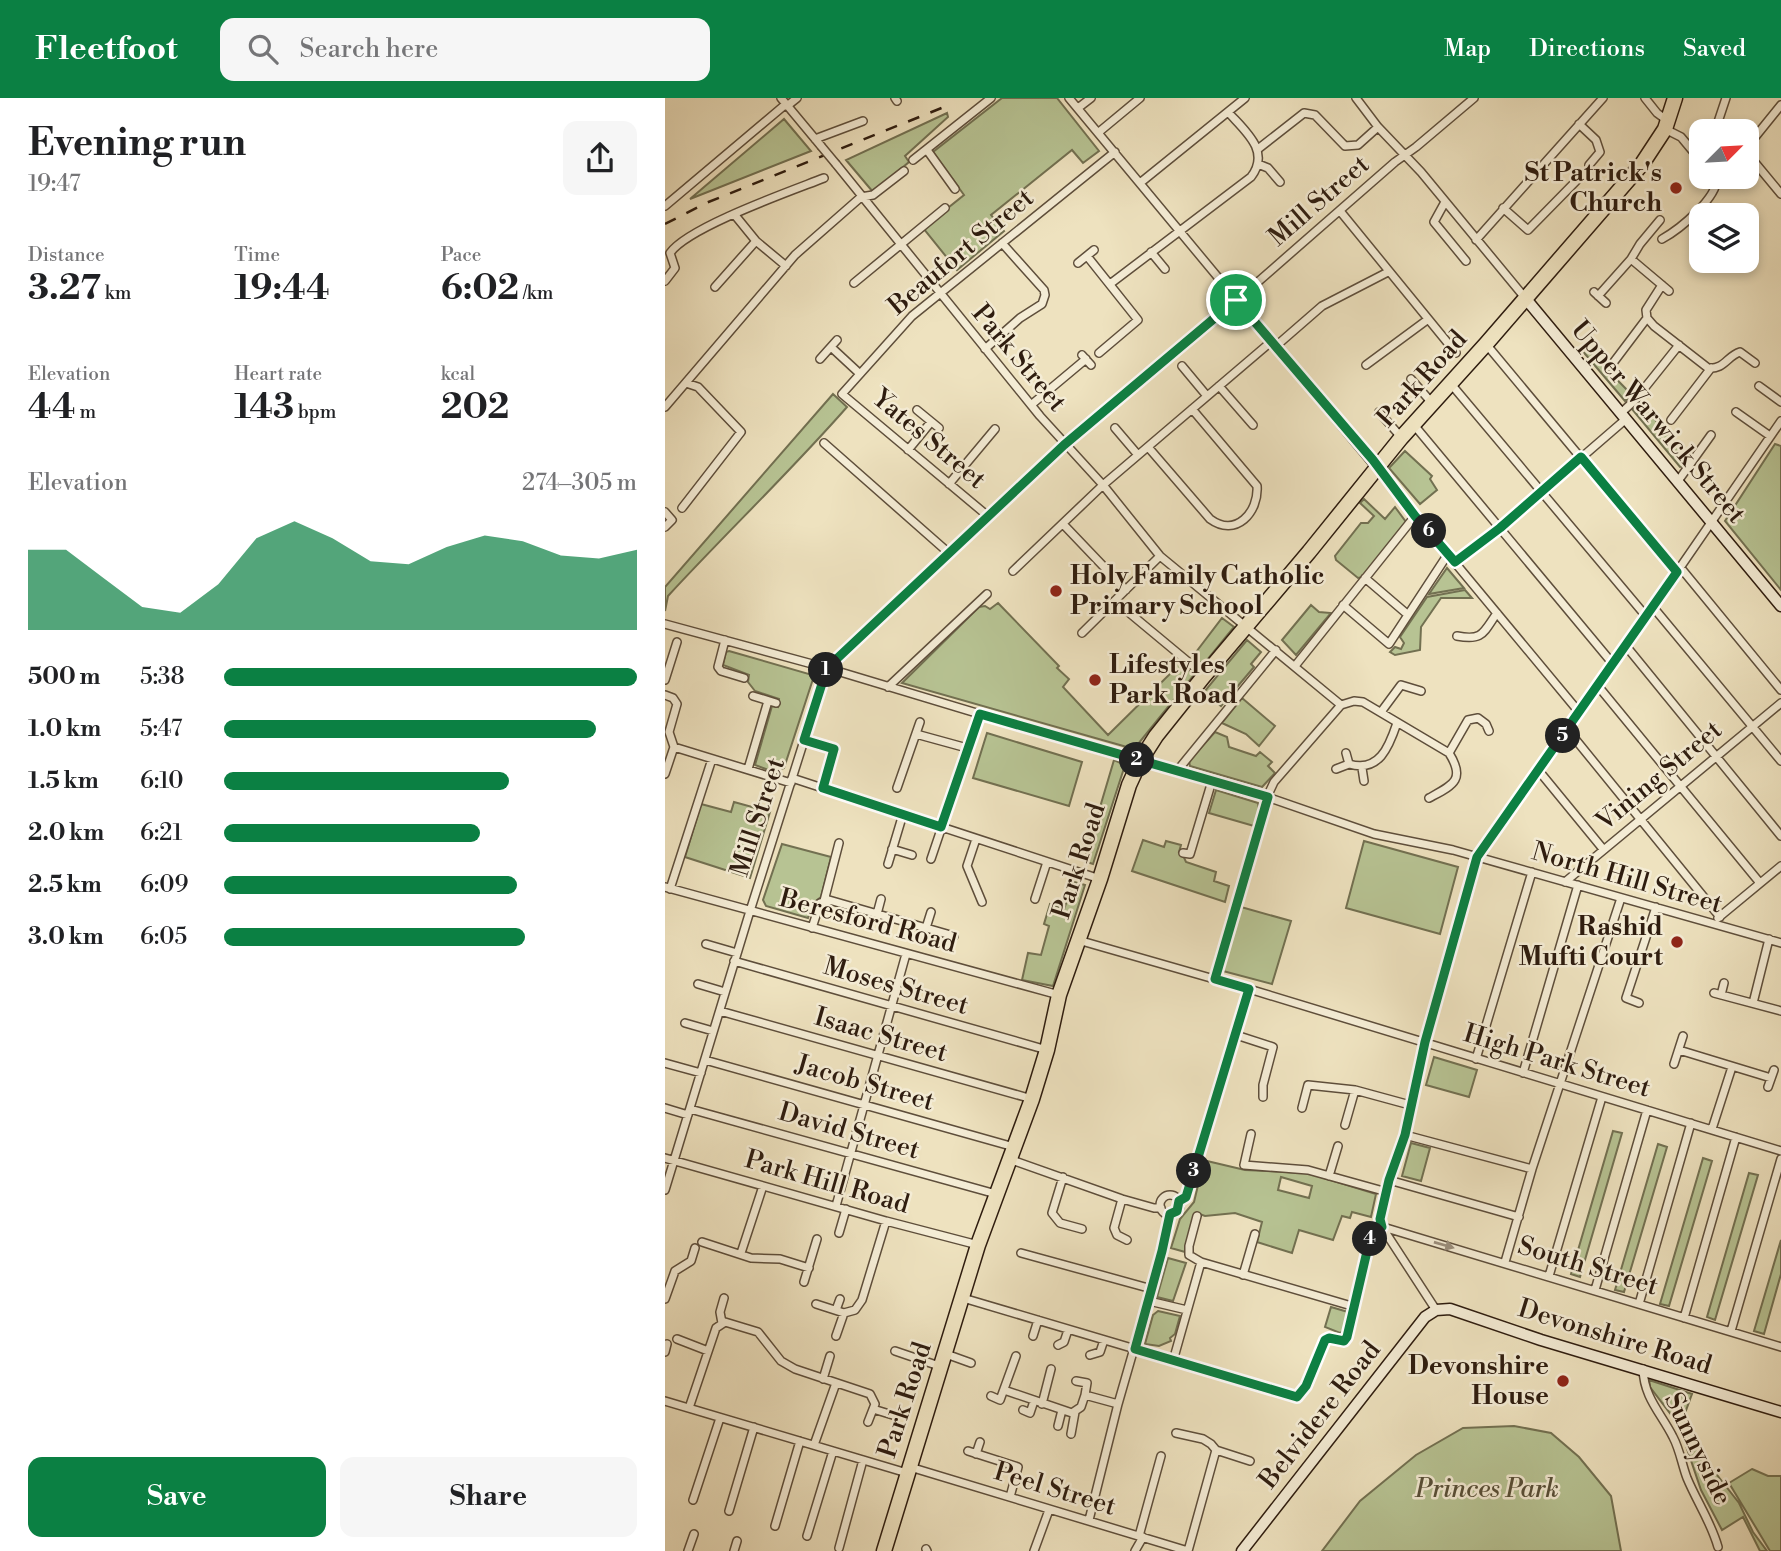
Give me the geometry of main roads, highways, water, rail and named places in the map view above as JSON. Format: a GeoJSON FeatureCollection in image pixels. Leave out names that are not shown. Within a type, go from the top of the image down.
{"type":"FeatureCollection","features":[{"type":"Feature","properties":{"kind":"highway","name":"Park Road"},"geometry":{"type":"LineString","coordinates":[[884,1551],[978,1245],[1032,1099],[1059,995],[1100,879],[1129,785],[1140,761],[1156,736],[1204,676],[1401,438],[1642,164],[1667,125],[1675,98]]}},
{"type":"Feature","properties":{"kind":"main road","name":"Upper Warwick Street"},"geometry":{"type":"LineString","coordinates":[[1526,299],[1781,606]]}},
{"type":"Feature","properties":{"kind":"main road","name":"Devonshire Road"},"geometry":{"type":"LineString","coordinates":[[1436,1310],[1450,1309],[1541,1340],[1781,1412]]}},
{"type":"Feature","properties":{"kind":"main road","name":"Belvidere Road"},"geometry":{"type":"LineString","coordinates":[[1242,1551],[1425,1317],[1436,1310]]}},
{"type":"Feature","properties":{"kind":"railway"},"geometry":{"type":"LineString","coordinates":[[665,224],[706,203],[944,107]]}},
{"type":"Feature","properties":{"kind":"place","name":"St Patrick's Church"},"geometry":{"type":"Point","coordinates":[1676,188]}},
{"type":"Feature","properties":{"kind":"place","name":"Holy Family Catholic Primary School"},"geometry":{"type":"Point","coordinates":[1056,591]}},
{"type":"Feature","properties":{"kind":"place","name":"Lifestyles Park Road"},"geometry":{"type":"Point","coordinates":[1095,680]}},
{"type":"Feature","properties":{"kind":"place","name":"Rashid Mufti Court"},"geometry":{"type":"Point","coordinates":[1677,942]}},
{"type":"Feature","properties":{"kind":"place","name":"Devonshire House"},"geometry":{"type":"Point","coordinates":[1563,1381]}},
{"type":"Feature","properties":{"kind":"park label","name":"Princes Park"},"geometry":{"type":"Point","coordinates":[1487,1489]}}]}
